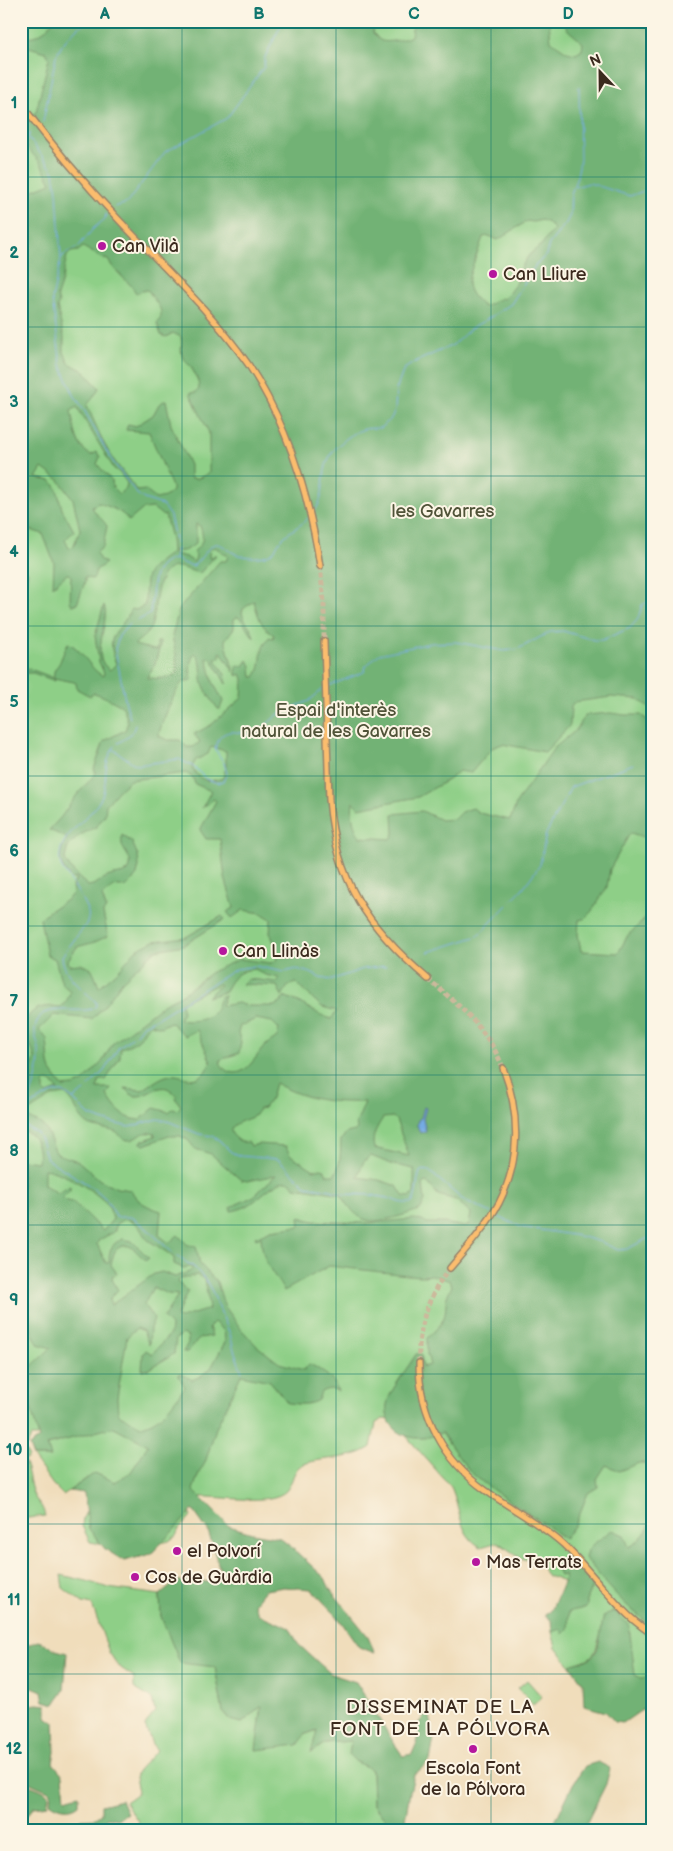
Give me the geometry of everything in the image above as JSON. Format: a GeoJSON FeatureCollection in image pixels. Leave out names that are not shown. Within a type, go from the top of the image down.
{"type":"FeatureCollection","features":[{"type":"Feature","properties":{"kind":"highway"},"geometry":{"type":"LineString","coordinates":[[21,104],[62,156],[99,198],[222,329],[248,364],[270,403],[285,436],[301,480],[312,518],[320,566]]}},
{"type":"Feature","properties":{"kind":"highway"},"geometry":{"type":"LineString","coordinates":[[324,641],[331,824],[335,845],[346,876],[359,903],[375,925],[399,952],[428,979]]}},
{"type":"Feature","properties":{"kind":"highway"},"geometry":{"type":"LineString","coordinates":[[450,1268],[491,1216],[502,1196],[510,1173],[515,1146],[515,1113],[510,1088],[503,1068]]}},
{"type":"Feature","properties":{"kind":"highway"},"geometry":{"type":"LineString","coordinates":[[418,1364],[422,1395],[429,1418],[443,1446],[459,1466],[486,1491],[550,1533],[582,1563],[622,1610],[652,1634]]}},
{"type":"Feature","properties":{"kind":"green space","name":"les Gavarres"},"geometry":{"type":"Polygon","coordinates":[[[21,21],[652,21],[652,1692],[646,1693],[603,1628],[594,1653],[587,1659],[570,1665],[556,1647],[552,1632],[561,1629],[563,1633],[569,1612],[574,1609],[571,1587],[548,1576],[537,1562],[520,1558],[498,1542],[481,1547],[474,1542],[464,1528],[451,1487],[392,1420],[383,1419],[376,1423],[371,1447],[363,1451],[300,1466],[286,1491],[279,1496],[258,1499],[200,1497],[190,1508],[191,1516],[179,1529],[176,1536],[169,1541],[161,1543],[141,1557],[132,1557],[108,1545],[90,1542],[82,1526],[87,1510],[86,1479],[63,1495],[53,1485],[33,1457],[50,1457],[47,1445],[61,1441],[44,1437],[31,1437],[27,1446],[21,1438],[21,21]]]}},
{"type":"Feature","properties":{"kind":"green space","name":"les Gavarres"},"geometry":{"type":"Polygon","coordinates":[[[53,21],[374,21],[373,33],[381,40],[388,41],[411,36],[412,29],[418,21],[549,21],[551,41],[567,52],[576,54],[582,50],[583,43],[568,30],[563,21],[652,21],[652,710],[638,699],[611,697],[575,702],[571,707],[570,725],[545,752],[502,744],[492,748],[471,773],[459,771],[448,780],[418,797],[359,808],[353,802],[352,811],[354,825],[360,837],[391,839],[394,834],[393,814],[422,811],[441,820],[454,819],[461,812],[473,808],[479,813],[510,820],[517,802],[554,748],[575,731],[586,715],[611,713],[641,715],[646,719],[652,720],[652,840],[631,833],[629,835],[610,869],[607,887],[592,911],[584,919],[579,920],[578,934],[581,951],[618,953],[628,935],[643,921],[652,906],[652,1472],[644,1463],[639,1463],[619,1471],[606,1465],[597,1479],[598,1487],[588,1493],[575,1525],[564,1539],[475,1476],[461,1461],[442,1433],[425,1438],[415,1438],[400,1433],[390,1423],[387,1416],[388,1400],[416,1354],[421,1354],[423,1367],[430,1365],[427,1354],[427,1338],[444,1318],[447,1297],[452,1286],[450,1281],[432,1275],[407,1275],[329,1266],[284,1291],[263,1253],[261,1237],[256,1239],[255,1237],[271,1230],[300,1226],[299,1217],[314,1221],[366,1223],[415,1219],[428,1223],[445,1223],[465,1227],[469,1225],[471,1213],[456,1200],[438,1195],[427,1182],[423,1183],[425,1200],[421,1209],[386,1220],[371,1221],[358,1216],[341,1194],[295,1187],[291,1182],[286,1181],[280,1182],[248,1205],[231,1211],[231,1207],[254,1196],[276,1175],[248,1181],[241,1180],[211,1154],[195,1149],[188,1140],[180,1136],[169,1136],[144,1145],[140,1142],[155,1136],[155,1134],[146,1133],[132,1140],[125,1139],[115,1132],[86,1123],[65,1094],[53,1096],[26,1113],[31,1120],[40,1123],[45,1128],[57,1154],[78,1161],[100,1180],[117,1188],[131,1190],[143,1204],[161,1211],[159,1235],[169,1243],[178,1235],[188,1245],[196,1246],[200,1264],[217,1282],[224,1305],[241,1329],[257,1346],[279,1363],[304,1370],[309,1364],[327,1375],[335,1384],[338,1391],[325,1390],[321,1392],[318,1400],[314,1402],[296,1404],[288,1403],[270,1381],[241,1375],[216,1428],[205,1463],[193,1490],[229,1526],[252,1533],[280,1538],[325,1578],[330,1589],[367,1635],[375,1653],[359,1647],[337,1616],[311,1589],[284,1587],[265,1590],[254,1604],[258,1614],[290,1628],[298,1644],[331,1674],[356,1682],[403,1756],[412,1754],[418,1740],[418,1724],[429,1710],[434,1738],[430,1761],[414,1775],[404,1825],[407,1830],[384,1830],[385,1818],[373,1805],[372,1770],[355,1761],[349,1755],[351,1741],[325,1743],[311,1753],[317,1730],[306,1734],[298,1745],[256,1750],[262,1706],[242,1723],[230,1720],[223,1712],[215,1667],[180,1663],[161,1617],[160,1595],[177,1581],[214,1582],[220,1570],[208,1531],[193,1510],[151,1554],[124,1561],[105,1549],[89,1529],[84,1493],[69,1491],[95,1473],[115,1482],[131,1472],[148,1445],[114,1427],[47,1445],[51,1457],[33,1457],[29,1446],[39,1439],[22,1375],[51,1348],[38,1344],[21,1309],[22,1160],[38,1162],[36,1142],[26,1132],[21,1131],[21,1096],[30,1084],[30,1070],[35,1058],[24,1026],[33,1011],[49,1006],[61,1007],[69,996],[70,991],[62,984],[55,959],[47,955],[40,919],[70,897],[73,893],[72,886],[77,878],[72,879],[62,865],[60,855],[67,838],[49,830],[96,773],[94,769],[104,741],[125,730],[128,722],[123,707],[94,693],[90,696],[77,689],[74,682],[54,678],[54,672],[68,643],[78,650],[94,669],[103,676],[104,673],[99,662],[95,636],[104,605],[105,620],[100,648],[104,664],[110,670],[116,664],[112,645],[114,634],[131,609],[136,610],[145,605],[146,579],[151,569],[171,553],[186,557],[194,562],[196,556],[194,551],[200,546],[202,537],[200,526],[196,524],[196,543],[185,550],[172,551],[165,515],[163,516],[153,508],[143,509],[129,521],[120,512],[107,506],[99,503],[92,506],[107,526],[103,547],[96,553],[100,560],[106,563],[96,570],[94,578],[85,577],[77,604],[72,605],[70,601],[71,575],[67,574],[53,586],[54,563],[43,534],[21,527],[21,192],[26,193],[51,183],[40,162],[21,139],[21,118],[25,122],[36,112],[49,58],[46,52],[22,45],[27,38],[38,35],[53,21]],[[542,220],[527,221],[498,240],[489,236],[483,237],[468,284],[476,300],[484,307],[501,298],[504,299],[517,282],[522,266],[529,255],[542,244],[554,229],[542,220]],[[83,247],[78,251],[71,252],[67,256],[57,296],[59,303],[57,307],[64,337],[64,352],[69,363],[84,371],[99,388],[87,405],[102,440],[113,459],[137,491],[145,490],[156,499],[165,497],[172,491],[172,487],[149,432],[126,430],[128,424],[136,426],[153,415],[159,404],[166,400],[171,425],[190,465],[190,478],[197,479],[209,473],[209,433],[190,393],[196,392],[199,389],[198,381],[191,366],[182,356],[181,337],[173,333],[166,337],[161,335],[157,323],[161,310],[149,291],[136,293],[108,260],[83,247]],[[77,407],[71,411],[76,436],[82,447],[91,455],[97,452],[100,457],[97,464],[112,481],[113,488],[119,494],[126,488],[127,483],[119,472],[114,469],[77,407]],[[42,468],[36,478],[52,481],[57,489],[62,509],[74,531],[65,540],[69,548],[73,547],[80,530],[73,499],[59,480],[42,468]],[[215,547],[210,549],[210,559],[216,555],[200,573],[177,567],[169,569],[164,574],[157,591],[151,627],[135,644],[157,650],[157,642],[161,642],[155,664],[147,678],[166,678],[177,673],[172,636],[179,609],[220,561],[226,561],[228,556],[215,547]],[[254,601],[243,609],[243,617],[252,630],[254,638],[240,618],[234,619],[234,628],[225,640],[234,672],[221,652],[220,658],[215,658],[224,674],[226,684],[211,658],[207,658],[213,682],[223,701],[220,709],[218,709],[203,684],[200,659],[195,653],[190,666],[192,680],[183,682],[179,687],[164,718],[159,736],[167,740],[180,740],[187,747],[193,747],[200,742],[194,734],[211,725],[242,698],[243,679],[241,674],[238,676],[236,674],[237,666],[244,666],[248,660],[251,666],[252,677],[255,677],[259,669],[264,645],[269,637],[273,638],[274,635],[263,625],[254,601]],[[211,747],[208,754],[196,760],[192,767],[204,780],[223,778],[226,767],[226,751],[211,747]],[[186,773],[130,780],[106,805],[105,815],[96,827],[80,835],[68,847],[65,858],[66,863],[88,886],[96,884],[107,877],[128,871],[130,860],[123,848],[122,835],[132,842],[138,856],[139,866],[137,875],[126,888],[116,886],[102,896],[106,908],[103,913],[108,936],[77,947],[68,960],[69,965],[81,964],[92,969],[99,987],[118,971],[136,950],[154,941],[186,937],[222,916],[225,919],[184,945],[156,950],[122,981],[105,1005],[92,1019],[54,1015],[39,1030],[47,1039],[51,1071],[63,1087],[74,1086],[83,1082],[102,1062],[113,1043],[163,1004],[181,995],[213,971],[240,959],[271,963],[276,961],[278,952],[270,933],[271,919],[261,913],[243,910],[232,918],[227,912],[234,908],[225,878],[220,839],[206,839],[200,830],[216,801],[214,799],[202,808],[211,791],[195,784],[193,778],[186,773]],[[255,969],[236,975],[225,992],[207,997],[220,985],[218,984],[181,1003],[183,1012],[179,1020],[192,1021],[211,1015],[217,1007],[220,997],[225,995],[221,1006],[238,1003],[248,1006],[274,1006],[282,1002],[282,999],[286,997],[331,1019],[337,1011],[322,1007],[296,983],[288,986],[282,996],[277,986],[242,984],[248,979],[278,982],[279,978],[265,975],[255,969]],[[256,1019],[240,1026],[238,1033],[241,1042],[239,1053],[220,1060],[223,1068],[230,1072],[241,1072],[245,1069],[254,1061],[264,1047],[277,1037],[279,1029],[272,1022],[256,1019]],[[170,1022],[161,1027],[151,1024],[138,1040],[121,1048],[120,1057],[106,1080],[100,1080],[97,1088],[111,1088],[107,1095],[116,1108],[129,1118],[140,1120],[154,1108],[169,1112],[172,1109],[177,1110],[181,1106],[175,1098],[177,1095],[167,1088],[162,1088],[135,1096],[130,1094],[125,1088],[142,1090],[159,1079],[170,1075],[198,1078],[205,1072],[211,1062],[197,1030],[185,1036],[170,1022]],[[47,1081],[44,1083],[44,1093],[47,1094],[58,1090],[51,1082],[47,1081]],[[275,1083],[271,1098],[264,1108],[259,1109],[254,1116],[233,1126],[231,1129],[232,1133],[237,1139],[242,1142],[249,1142],[251,1146],[259,1144],[286,1146],[289,1154],[314,1170],[321,1168],[324,1169],[327,1175],[334,1175],[339,1162],[341,1140],[346,1133],[357,1129],[356,1124],[365,1102],[329,1101],[308,1097],[275,1083]],[[393,1117],[383,1118],[374,1136],[374,1148],[409,1156],[396,1120],[393,1117]],[[371,1156],[364,1161],[357,1177],[379,1180],[397,1186],[403,1196],[410,1197],[414,1193],[414,1169],[391,1164],[371,1156]],[[44,1169],[44,1185],[58,1193],[70,1186],[70,1190],[62,1198],[73,1202],[103,1231],[113,1219],[107,1204],[78,1182],[44,1169]],[[125,1219],[117,1224],[114,1232],[99,1240],[97,1244],[106,1263],[109,1263],[110,1251],[113,1246],[123,1239],[132,1241],[149,1258],[147,1260],[130,1246],[120,1247],[115,1251],[111,1265],[117,1273],[113,1275],[112,1279],[118,1290],[110,1298],[111,1305],[154,1274],[162,1272],[175,1277],[189,1272],[193,1268],[183,1268],[174,1264],[174,1258],[147,1239],[135,1223],[125,1219]],[[197,1275],[180,1279],[177,1282],[188,1291],[176,1317],[181,1318],[209,1309],[205,1279],[197,1275]],[[154,1288],[151,1291],[144,1305],[154,1319],[150,1328],[149,1345],[143,1331],[137,1328],[127,1337],[117,1398],[118,1414],[141,1426],[161,1416],[185,1387],[178,1374],[180,1373],[192,1380],[201,1376],[211,1368],[225,1342],[224,1331],[214,1322],[209,1327],[212,1336],[200,1338],[187,1352],[183,1352],[188,1343],[188,1337],[183,1334],[176,1339],[174,1354],[147,1370],[142,1370],[143,1354],[146,1350],[152,1354],[170,1334],[171,1326],[163,1318],[178,1295],[168,1294],[154,1288]]]}},
{"type":"Feature","properties":{"kind":"green space"},"geometry":{"type":"Polygon","coordinates":[[[21,566],[28,572],[25,588],[27,598],[21,594],[21,566]]]}},
{"type":"Feature","properties":{"kind":"green space"},"geometry":{"type":"Polygon","coordinates":[[[21,669],[30,669],[54,678],[55,681],[33,673],[21,673],[21,669]]]}},
{"type":"Feature","properties":{"kind":"green space"},"geometry":{"type":"Polygon","coordinates":[[[21,1444],[29,1457],[24,1461],[33,1494],[45,1516],[21,1520],[21,1444]]]}},
{"type":"Feature","properties":{"kind":"green space"},"geometry":{"type":"Polygon","coordinates":[[[652,1520],[652,1625],[624,1603],[585,1558],[587,1550],[612,1530],[624,1535],[629,1547],[643,1536],[652,1520]]]}},
{"type":"Feature","properties":{"kind":"green space"},"geometry":{"type":"Polygon","coordinates":[[[565,1558],[571,1562],[574,1561],[593,1585],[587,1597],[587,1607],[569,1612],[568,1629],[563,1634],[561,1629],[552,1632],[551,1620],[545,1615],[552,1609],[565,1578],[564,1575],[560,1576],[558,1572],[558,1564],[560,1560],[565,1558]]]}},
{"type":"Feature","properties":{"kind":"green space"},"geometry":{"type":"Polygon","coordinates":[[[61,1575],[108,1588],[160,1595],[161,1617],[215,1667],[223,1712],[230,1720],[242,1723],[262,1706],[260,1721],[306,1734],[318,1730],[311,1753],[325,1743],[351,1741],[355,1761],[372,1770],[373,1805],[385,1818],[384,1830],[353,1828],[351,1830],[144,1830],[125,1802],[138,1791],[135,1778],[138,1770],[157,1750],[152,1744],[145,1726],[155,1711],[152,1699],[134,1688],[134,1677],[118,1666],[109,1652],[92,1605],[83,1603],[63,1588],[61,1575]]]}},
{"type":"Feature","properties":{"kind":"green space"},"geometry":{"type":"Polygon","coordinates":[[[615,1611],[629,1626],[635,1675],[640,1678],[652,1677],[652,1703],[623,1723],[615,1722],[606,1712],[584,1706],[583,1683],[570,1665],[587,1660],[593,1656],[597,1650],[604,1616],[615,1611]]]}},
{"type":"Feature","properties":{"kind":"green space"},"geometry":{"type":"Polygon","coordinates":[[[39,1641],[56,1650],[67,1653],[64,1690],[55,1704],[44,1701],[42,1691],[21,1682],[21,1647],[39,1641]]]}},
{"type":"Feature","properties":{"kind":"green space"},"geometry":{"type":"Polygon","coordinates":[[[527,1680],[542,1697],[533,1705],[518,1688],[527,1680]]]}},
{"type":"Feature","properties":{"kind":"green space"},"geometry":{"type":"Polygon","coordinates":[[[47,1705],[47,1717],[54,1722],[55,1752],[53,1763],[63,1775],[65,1799],[79,1795],[79,1804],[72,1808],[61,1808],[50,1802],[51,1792],[21,1779],[21,1706],[47,1705]]]}},
{"type":"Feature","properties":{"kind":"green space"},"geometry":{"type":"Polygon","coordinates":[[[598,1762],[610,1768],[606,1784],[585,1826],[585,1830],[551,1830],[573,1784],[585,1766],[598,1762]]]}},
{"type":"Feature","properties":{"kind":"green space"},"geometry":{"type":"Polygon","coordinates":[[[21,1782],[49,1796],[47,1805],[34,1807],[21,1823],[21,1782]]]}},
{"type":"Feature","properties":{"kind":"green space"},"geometry":{"type":"Polygon","coordinates":[[[121,1800],[127,1813],[117,1819],[107,1817],[101,1826],[103,1830],[82,1830],[81,1819],[95,1818],[101,1814],[101,1805],[121,1800]]]}},
{"type":"Feature","properties":{"kind":"water"},"geometry":{"type":"Polygon","coordinates":[[[424,1107],[426,1108],[423,1119],[426,1131],[420,1133],[417,1125],[424,1107]]]}},
{"type":"Feature","properties":{"kind":"waterway"},"geometry":{"type":"LineString","coordinates":[[43,122],[56,56],[64,42],[77,28],[88,21]]}},
{"type":"Feature","properties":{"kind":"waterway"},"geometry":{"type":"LineString","coordinates":[[115,207],[127,203],[165,152],[227,118],[264,67],[265,57],[283,21]]}},
{"type":"Feature","properties":{"kind":"waterway"},"geometry":{"type":"LineString","coordinates":[[313,513],[320,500],[326,465],[331,455],[347,438],[359,431],[380,428],[390,420],[395,411],[396,390],[404,369],[453,345],[471,328],[511,304],[535,266],[546,255],[549,244],[566,223],[570,215],[571,194],[580,160],[579,87]]}},
{"type":"Feature","properties":{"kind":"waterway"},"geometry":{"type":"LineString","coordinates":[[30,133],[28,137],[54,172],[57,192],[61,259],[52,299],[61,365],[74,395],[111,459],[137,494],[144,499],[162,505],[170,516],[177,548],[175,559]]}},
{"type":"Feature","properties":{"kind":"waterway"},"geometry":{"type":"LineString","coordinates":[[575,187],[589,183],[630,196],[652,188]]}},
{"type":"Feature","properties":{"kind":"waterway"},"geometry":{"type":"LineString","coordinates":[[61,258],[78,247],[94,228],[105,219],[106,214]]}},
{"type":"Feature","properties":{"kind":"waterway"},"geometry":{"type":"LineString","coordinates":[[282,539],[308,518]]}},
{"type":"Feature","properties":{"kind":"waterway"},"geometry":{"type":"LineString","coordinates":[[137,621],[150,614],[155,574],[168,561],[175,559],[193,566],[215,544],[222,545],[242,556],[265,556],[274,551],[280,541]]}},
{"type":"Feature","properties":{"kind":"waterway"},"geometry":{"type":"LineString","coordinates":[[326,687],[364,672],[366,666],[379,654],[431,643],[456,642],[504,651],[518,649],[550,632],[563,631],[594,640],[602,640],[630,628],[638,619],[642,605],[652,600]]}},
{"type":"Feature","properties":{"kind":"waterway"},"geometry":{"type":"LineString","coordinates":[[130,623],[119,636],[115,649],[130,718]]}},
{"type":"Feature","properties":{"kind":"waterway"},"geometry":{"type":"LineString","coordinates":[[113,749],[138,765],[179,759],[194,767],[206,779],[218,783],[223,781],[227,774],[224,763],[215,749],[217,741],[221,736],[230,732],[254,736],[276,716],[309,701],[323,689]]}},
{"type":"Feature","properties":{"kind":"waterway"},"geometry":{"type":"LineString","coordinates":[[118,743],[131,733],[135,724]]}},
{"type":"Feature","properties":{"kind":"waterway"},"geometry":{"type":"LineString","coordinates":[[21,1112],[26,1106],[33,1090],[37,1074],[39,1049],[35,1032],[39,1018],[49,1011],[87,1010],[96,1006],[96,1002],[70,976],[63,963],[62,956],[87,923],[88,912],[61,867],[60,852],[68,836],[95,808],[100,800],[103,793],[106,767],[110,753],[115,746]]}},
{"type":"Feature","properties":{"kind":"waterway"},"geometry":{"type":"LineString","coordinates":[[428,952],[478,936],[523,888],[540,865],[546,834],[571,787],[633,764]]}},
{"type":"Feature","properties":{"kind":"waterway"},"geometry":{"type":"LineString","coordinates":[[89,1086],[104,1071],[119,1047],[136,1034],[142,1026],[236,969],[255,966],[284,972],[297,969],[331,980],[363,969],[386,966]]}},
{"type":"Feature","properties":{"kind":"waterway"},"geometry":{"type":"LineString","coordinates":[[73,1099],[85,1091]]}},
{"type":"Feature","properties":{"kind":"waterway"},"geometry":{"type":"LineString","coordinates":[[25,1108],[50,1094],[63,1092],[90,1116],[129,1127],[158,1119],[170,1122],[199,1134],[212,1136],[231,1152],[240,1156],[278,1159],[306,1186],[343,1194],[371,1195],[403,1203],[412,1203],[420,1172],[422,1170],[429,1171],[462,1199],[491,1213]]}},
{"type":"Feature","properties":{"kind":"waterway"},"geometry":{"type":"LineString","coordinates":[[21,1124],[37,1133],[47,1159],[95,1189],[105,1198],[117,1217],[131,1217],[145,1227],[176,1256],[194,1267],[205,1279],[230,1334],[242,1372]]}},
{"type":"Feature","properties":{"kind":"waterway"},"geometry":{"type":"LineString","coordinates":[[494,1215],[521,1227],[579,1236],[601,1242],[618,1250],[627,1249],[652,1236]]}},
{"type":"Feature","properties":{"kind":"tunnel"},"geometry":{"type":"LineString","coordinates":[[320,566],[324,602],[324,641]]}},
{"type":"Feature","properties":{"kind":"tunnel"},"geometry":{"type":"LineString","coordinates":[[428,979],[472,1019],[489,1041],[503,1068]]}},
{"type":"Feature","properties":{"kind":"tunnel"},"geometry":{"type":"LineString","coordinates":[[419,1363],[420,1337],[426,1312],[430,1301],[450,1268]]}},
{"type":"Feature","properties":{"kind":"place","name":"Can Vilà"},"geometry":{"type":"Point","coordinates":[102,246]}},
{"type":"Feature","properties":{"kind":"place","name":"Can Lliure"},"geometry":{"type":"Point","coordinates":[493,274]}},
{"type":"Feature","properties":{"kind":"place","name":"Can Llinàs"},"geometry":{"type":"Point","coordinates":[223,951]}},
{"type":"Feature","properties":{"kind":"place","name":"el Polvorí"},"geometry":{"type":"Point","coordinates":[177,1551]}},
{"type":"Feature","properties":{"kind":"place","name":"Mas Terrats"},"geometry":{"type":"Point","coordinates":[476,1562]}},
{"type":"Feature","properties":{"kind":"place","name":"Cos de Guàrdia"},"geometry":{"type":"Point","coordinates":[135,1577]}},
{"type":"Feature","properties":{"kind":"place","name":"Escola Font de la Pólvora"},"geometry":{"type":"Point","coordinates":[473,1749]}},
{"type":"Feature","properties":{"kind":"district","name":"DISSEMINAT DE LA FONT DE LA PÓLVORA"},"geometry":{"type":"Point","coordinates":[440,1718]}},
{"type":"Feature","properties":{"kind":"park label","name":"Espai d'interès natural de les Gavarres"},"geometry":{"type":"Point","coordinates":[336,720]}}]}
